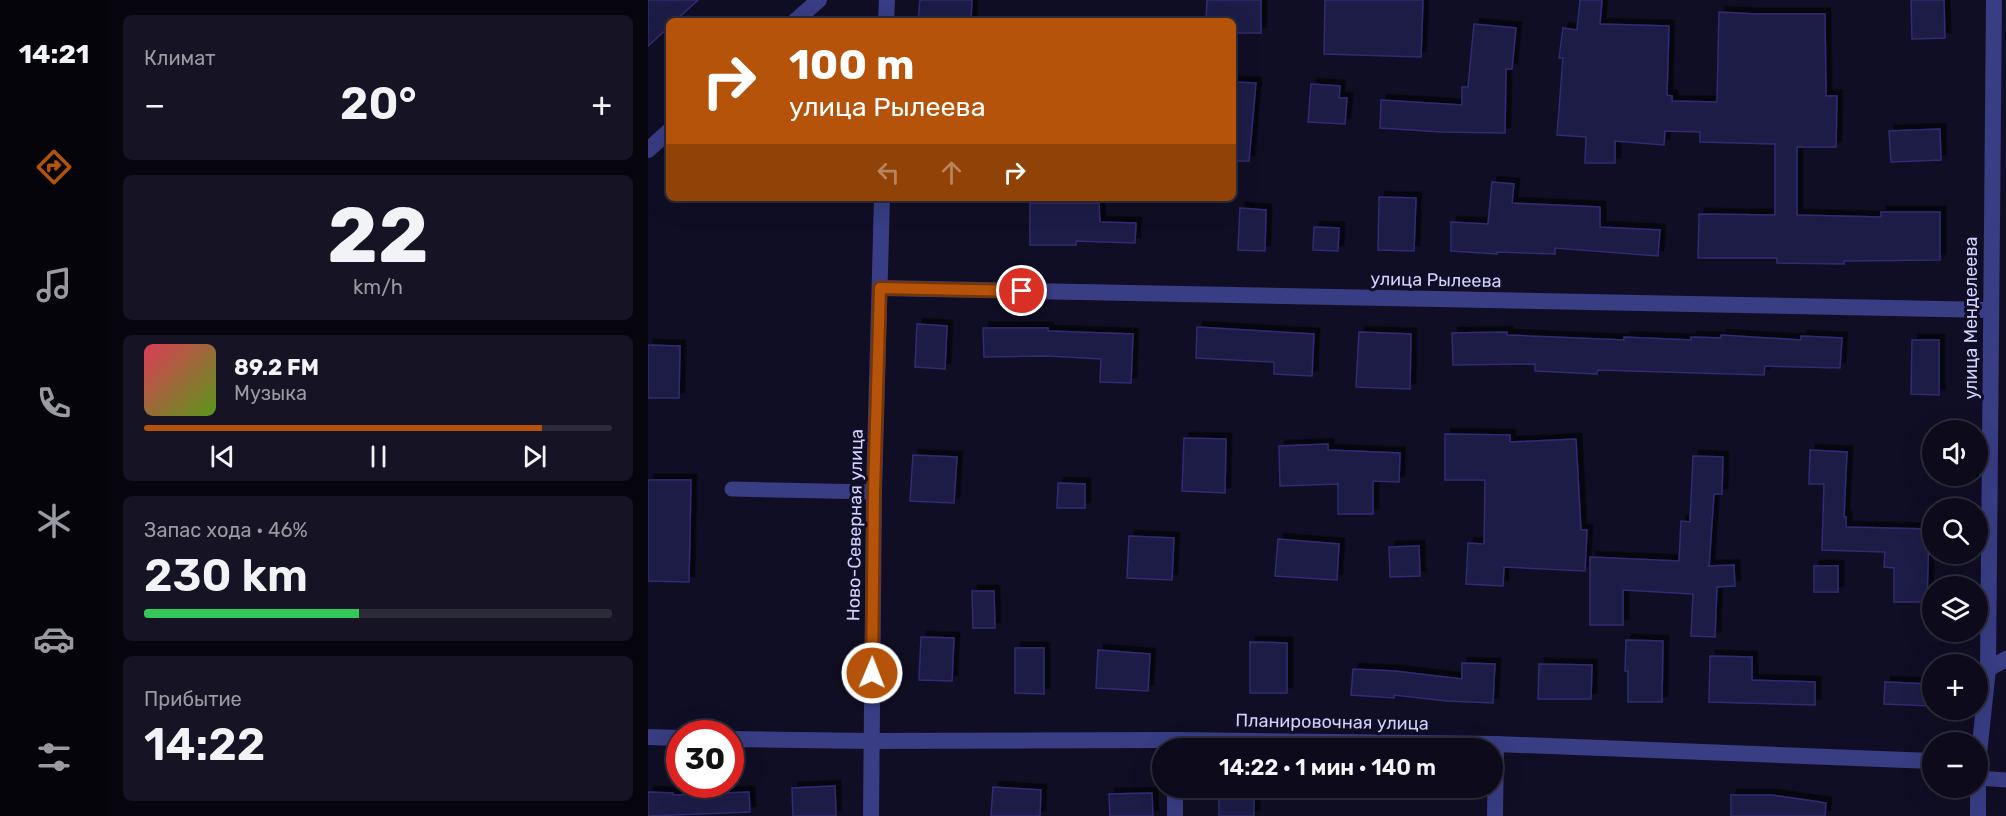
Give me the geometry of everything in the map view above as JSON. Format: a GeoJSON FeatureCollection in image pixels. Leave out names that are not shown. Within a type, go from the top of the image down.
{"type":"FeatureCollection","features":[{"type":"Feature","properties":{"kind":"street"},"geometry":{"type":"LineString","coordinates":[[798,18],[819,0]]}},
{"type":"Feature","properties":{"kind":"street"},"geometry":{"type":"LineString","coordinates":[[886,18],[887,0]]}},
{"type":"Feature","properties":{"kind":"street","name":"улица Менделеева"},"geometry":{"type":"LineString","coordinates":[[1988,669],[1994,0]]}},
{"type":"Feature","properties":{"kind":"street"},"geometry":{"type":"LineString","coordinates":[[648,150],[666,134]]}},
{"type":"Feature","properties":{"kind":"street","name":"Ново-Северная улица"},"geometry":{"type":"LineString","coordinates":[[871,816],[874,492],[882,201]]}},
{"type":"Feature","properties":{"kind":"street","name":"улица Рылеева"},"geometry":{"type":"LineString","coordinates":[[880,288],[1991,310]]}},
{"type":"Feature","properties":{"kind":"street"},"geometry":{"type":"LineString","coordinates":[[1988,669],[2006,659]]}},
{"type":"Feature","properties":{"kind":"street"},"geometry":{"type":"LineString","coordinates":[[648,737],[666,738]]}},
{"type":"Feature","properties":{"kind":"street","name":"Планировочная улица"},"geometry":{"type":"LineString","coordinates":[[744,739],[1152,744]]}},
{"type":"Feature","properties":{"kind":"street","name":"Планировочная улица"},"geometry":{"type":"LineString","coordinates":[[1503,744],[1922,761]]}},
{"type":"Feature","properties":{"kind":"street"},"geometry":{"type":"LineString","coordinates":[[1175,798],[1175,816]]}},
{"type":"Feature","properties":{"kind":"street"},"geometry":{"type":"LineString","coordinates":[[1496,798],[1496,816]]}},
{"type":"Feature","properties":{"kind":"street","name":"улица Менделеева"},"geometry":{"type":"LineString","coordinates":[[1978,798],[1978,816]]}},
{"type":"Feature","properties":{"kind":"lane"},"geometry":{"type":"LineString","coordinates":[[732,489],[874,492]]}},
{"type":"Feature","properties":{"kind":"lane"},"geometry":{"type":"LineString","coordinates":[[1988,772],[2006,780]]}},
{"type":"Feature","properties":{"kind":"building"},"geometry":{"type":"Polygon","coordinates":[[[648,0],[698,0],[678,18],[666,18],[666,30],[648,46],[648,0]]]}},
{"type":"Feature","properties":{"kind":"building"},"geometry":{"type":"Polygon","coordinates":[[[920,0],[972,0],[971,18],[918,18],[920,0]]]}},
{"type":"Feature","properties":{"kind":"building"},"geometry":{"type":"Polygon","coordinates":[[[1207,0],[1261,0],[1261,33],[1236,33],[1236,18],[1206,18],[1207,0]]]}},
{"type":"Feature","properties":{"kind":"building"},"geometry":{"type":"Polygon","coordinates":[[[1325,0],[1423,0],[1421,57],[1324,54],[1325,0]]]}},
{"type":"Feature","properties":{"kind":"building"},"geometry":{"type":"Polygon","coordinates":[[[1580,0],[1602,0],[1600,24],[1669,26],[1667,95],[1672,96],[1672,101],[1717,102],[1719,12],[1825,14],[1826,96],[1837,96],[1836,147],[1797,147],[1797,215],[1881,217],[1881,212],[1940,212],[1940,260],[1844,261],[1844,264],[1777,263],[1777,258],[1698,258],[1699,214],[1775,215],[1775,144],[1700,142],[1700,132],[1665,131],[1664,145],[1615,141],[1615,163],[1585,163],[1586,137],[1557,135],[1563,58],[1559,58],[1563,28],[1577,30],[1580,0]]]}},
{"type":"Feature","properties":{"kind":"building"},"geometry":{"type":"Polygon","coordinates":[[[1911,0],[1944,0],[1945,38],[1912,39],[1911,0]]]}},
{"type":"Feature","properties":{"kind":"building"},"geometry":{"type":"Polygon","coordinates":[[[1474,24],[1516,28],[1512,69],[1506,69],[1505,133],[1380,128],[1381,100],[1462,105],[1462,87],[1468,87],[1474,24]]]}},
{"type":"Feature","properties":{"kind":"building"},"geometry":{"type":"Polygon","coordinates":[[[1236,82],[1256,83],[1249,161],[1236,161],[1236,82]]]}},
{"type":"Feature","properties":{"kind":"building"},"geometry":{"type":"Polygon","coordinates":[[[1311,84],[1340,86],[1339,98],[1347,98],[1345,124],[1308,122],[1311,84]]]}},
{"type":"Feature","properties":{"kind":"building"},"geometry":{"type":"Polygon","coordinates":[[[1940,129],[1941,160],[1891,162],[1889,131],[1940,129]]]}},
{"type":"Feature","properties":{"kind":"building"},"geometry":{"type":"Polygon","coordinates":[[[1492,182],[1514,184],[1512,203],[1600,207],[1600,227],[1660,230],[1658,256],[1555,248],[1555,254],[1451,251],[1451,222],[1488,224],[1492,182]]]}},
{"type":"Feature","properties":{"kind":"building"},"geometry":{"type":"Polygon","coordinates":[[[1379,197],[1416,198],[1414,251],[1378,250],[1379,197]]]}},
{"type":"Feature","properties":{"kind":"building"},"geometry":{"type":"Polygon","coordinates":[[[1030,203],[1099,203],[1100,222],[1136,223],[1135,243],[1076,241],[1076,245],[1030,245],[1030,203]]]}},
{"type":"Feature","properties":{"kind":"building"},"geometry":{"type":"Polygon","coordinates":[[[1240,208],[1266,210],[1265,251],[1238,250],[1240,208]]]}},
{"type":"Feature","properties":{"kind":"building"},"geometry":{"type":"Polygon","coordinates":[[[1314,227],[1339,228],[1338,251],[1313,250],[1314,227]]]}},
{"type":"Feature","properties":{"kind":"building"},"geometry":{"type":"Polygon","coordinates":[[[917,324],[947,326],[945,369],[915,367],[917,324]]]}},
{"type":"Feature","properties":{"kind":"building"},"geometry":{"type":"Polygon","coordinates":[[[1197,327],[1314,334],[1312,376],[1274,374],[1274,362],[1196,358],[1197,327]]]}},
{"type":"Feature","properties":{"kind":"building"},"geometry":{"type":"Polygon","coordinates":[[[983,328],[1048,328],[1048,331],[1133,334],[1131,383],[1100,382],[1101,359],[1048,356],[984,357],[983,328]]]}},
{"type":"Feature","properties":{"kind":"building"},"geometry":{"type":"Polygon","coordinates":[[[1359,332],[1411,334],[1410,389],[1356,387],[1359,332]]]}},
{"type":"Feature","properties":{"kind":"building"},"geometry":{"type":"Polygon","coordinates":[[[1507,332],[1507,335],[1624,340],[1624,337],[1691,340],[1691,337],[1721,338],[1721,335],[1801,340],[1801,336],[1842,338],[1840,368],[1765,366],[1764,375],[1598,370],[1597,374],[1535,371],[1535,364],[1453,365],[1452,333],[1507,332]]]}},
{"type":"Feature","properties":{"kind":"building"},"geometry":{"type":"Polygon","coordinates":[[[1912,340],[1939,340],[1939,395],[1911,394],[1912,340]]]}},
{"type":"Feature","properties":{"kind":"building"},"geometry":{"type":"Polygon","coordinates":[[[648,345],[680,346],[679,398],[648,398],[648,345]]]}},
{"type":"Feature","properties":{"kind":"building"},"geometry":{"type":"Polygon","coordinates":[[[1445,434],[1510,435],[1510,442],[1576,439],[1581,530],[1587,530],[1585,571],[1504,567],[1503,586],[1466,584],[1468,543],[1484,544],[1485,480],[1445,480],[1445,434]]]}},
{"type":"Feature","properties":{"kind":"building"},"geometry":{"type":"Polygon","coordinates":[[[1184,438],[1226,439],[1225,493],[1182,491],[1184,438]]]}},
{"type":"Feature","properties":{"kind":"building"},"geometry":{"type":"Polygon","coordinates":[[[1328,444],[1328,450],[1400,453],[1399,482],[1373,481],[1373,514],[1338,514],[1338,484],[1280,486],[1279,446],[1328,444]]]}},
{"type":"Feature","properties":{"kind":"building"},"geometry":{"type":"Polygon","coordinates":[[[1810,450],[1847,452],[1844,517],[1846,517],[1846,527],[1922,529],[1922,564],[1928,564],[1928,576],[1922,576],[1922,602],[1894,602],[1894,568],[1884,567],[1885,552],[1822,550],[1824,484],[1809,484],[1810,450]]]}},
{"type":"Feature","properties":{"kind":"building"},"geometry":{"type":"Polygon","coordinates":[[[913,455],[957,457],[954,503],[910,501],[913,455]]]}},
{"type":"Feature","properties":{"kind":"building"},"geometry":{"type":"Polygon","coordinates":[[[1693,456],[1723,457],[1722,494],[1714,494],[1709,566],[1734,565],[1735,586],[1717,587],[1715,637],[1691,636],[1693,594],[1623,590],[1623,625],[1590,625],[1590,557],[1679,561],[1681,521],[1690,522],[1693,456]]]}},
{"type":"Feature","properties":{"kind":"building"},"geometry":{"type":"Polygon","coordinates":[[[648,480],[691,480],[689,582],[648,581],[648,480]]]}},
{"type":"Feature","properties":{"kind":"building"},"geometry":{"type":"Polygon","coordinates":[[[1058,483],[1085,484],[1085,508],[1057,508],[1058,483]]]}},
{"type":"Feature","properties":{"kind":"building"},"geometry":{"type":"Polygon","coordinates":[[[1129,536],[1174,538],[1172,580],[1127,578],[1129,536]]]}},
{"type":"Feature","properties":{"kind":"building"},"geometry":{"type":"Polygon","coordinates":[[[1278,539],[1339,544],[1337,580],[1275,576],[1278,539]]]}},
{"type":"Feature","properties":{"kind":"building"},"geometry":{"type":"Polygon","coordinates":[[[1419,546],[1420,576],[1390,577],[1389,547],[1419,546]]]}},
{"type":"Feature","properties":{"kind":"building"},"geometry":{"type":"Polygon","coordinates":[[[1814,566],[1838,566],[1838,592],[1814,592],[1814,566]]]}},
{"type":"Feature","properties":{"kind":"building"},"geometry":{"type":"Polygon","coordinates":[[[972,591],[994,591],[995,628],[973,628],[972,591]]]}},
{"type":"Feature","properties":{"kind":"building"},"geometry":{"type":"Polygon","coordinates":[[[921,637],[954,638],[952,681],[919,680],[921,637]]]}},
{"type":"Feature","properties":{"kind":"building"},"geometry":{"type":"Polygon","coordinates":[[[1626,640],[1663,641],[1662,702],[1628,702],[1628,671],[1625,671],[1626,640]]]}},
{"type":"Feature","properties":{"kind":"building"},"geometry":{"type":"Polygon","coordinates":[[[1250,642],[1287,643],[1287,693],[1250,693],[1250,642]]]}},
{"type":"Feature","properties":{"kind":"building"},"geometry":{"type":"Polygon","coordinates":[[[1015,648],[1044,648],[1044,694],[1015,693],[1015,648]]]}},
{"type":"Feature","properties":{"kind":"building"},"geometry":{"type":"Polygon","coordinates":[[[1098,650],[1150,654],[1148,691],[1096,688],[1098,650]]]}},
{"type":"Feature","properties":{"kind":"building"},"geometry":{"type":"Polygon","coordinates":[[[1710,656],[1752,657],[1752,680],[1815,682],[1815,705],[1709,702],[1710,656]]]}},
{"type":"Feature","properties":{"kind":"building"},"geometry":{"type":"Polygon","coordinates":[[[1462,663],[1495,664],[1493,703],[1394,695],[1394,698],[1351,695],[1353,669],[1395,671],[1462,679],[1462,663]]]}},
{"type":"Feature","properties":{"kind":"building"},"geometry":{"type":"Polygon","coordinates":[[[1539,664],[1592,665],[1591,699],[1538,699],[1539,664]]]}},
{"type":"Feature","properties":{"kind":"building"},"geometry":{"type":"Polygon","coordinates":[[[1885,682],[1922,684],[1922,706],[1884,704],[1885,682]]]}},
{"type":"Feature","properties":{"kind":"building"},"geometry":{"type":"Polygon","coordinates":[[[835,786],[836,816],[793,816],[792,788],[835,786]]]}},
{"type":"Feature","properties":{"kind":"building"},"geometry":{"type":"Polygon","coordinates":[[[993,787],[1041,790],[1040,816],[991,816],[993,787]]]}},
{"type":"Feature","properties":{"kind":"building"},"geometry":{"type":"Polygon","coordinates":[[[648,792],[666,793],[666,798],[744,798],[744,792],[749,792],[750,812],[648,816],[648,792]]]}},
{"type":"Feature","properties":{"kind":"building"},"geometry":{"type":"Polygon","coordinates":[[[1152,793],[1153,816],[1110,816],[1109,794],[1152,793]]]}},
{"type":"Feature","properties":{"kind":"building"},"geometry":{"type":"Polygon","coordinates":[[[1731,795],[1772,795],[1826,803],[1825,816],[1731,816],[1731,795]]]}},
{"type":"Feature","properties":{"kind":"building"},"geometry":{"type":"Polygon","coordinates":[[[1219,798],[1254,798],[1254,816],[1219,816],[1219,798]]]}},
{"type":"Feature","properties":{"kind":"route"},"geometry":{"type":"LineString","coordinates":[[872,673],[880,288],[1022,291]]}}]}
